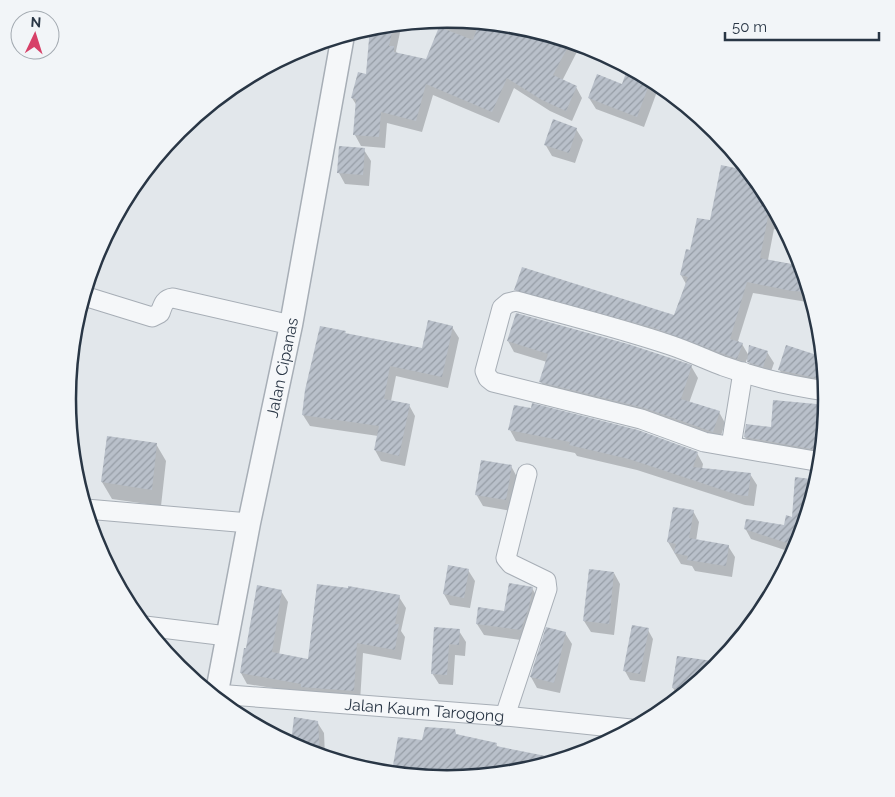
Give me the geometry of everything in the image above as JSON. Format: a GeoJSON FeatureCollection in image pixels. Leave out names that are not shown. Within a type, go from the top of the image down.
{"type":"FeatureCollection","features":[{"type":"Feature","properties":{"kind":"street","name":"Jalan Cipanas"},"geometry":{"type":"LineString","coordinates":[[217,689],[249,522],[291,325],[342,43]]}},
{"type":"Feature","properties":{"kind":"street"},"geometry":{"type":"LineString","coordinates":[[90,298],[152,317],[160,313],[164,302],[173,298],[291,325]]}},
{"type":"Feature","properties":{"kind":"street"},"geometry":{"type":"LineString","coordinates":[[813,461],[704,442],[641,419],[493,382],[488,378],[485,371],[502,308],[508,303],[516,301],[667,344],[743,372],[792,386],[818,390]]}},
{"type":"Feature","properties":{"kind":"street"},"geometry":{"type":"LineString","coordinates":[[731,446],[743,372]]}},
{"type":"Feature","properties":{"kind":"street"},"geometry":{"type":"LineString","coordinates":[[505,716],[547,589],[546,581],[511,564],[506,558],[526,474]]}},
{"type":"Feature","properties":{"kind":"street"},"geometry":{"type":"LineString","coordinates":[[93,509],[249,522]]}},
{"type":"Feature","properties":{"kind":"street"},"geometry":{"type":"LineString","coordinates":[[156,627],[227,636]]}},
{"type":"Feature","properties":{"kind":"street","name":"Jalan Kaum Tarogong"},"geometry":{"type":"LineString","coordinates":[[227,697],[505,716],[618,728]]}},
{"type":"Feature","properties":{"kind":"building"},"geometry":{"type":"Polygon","coordinates":[[[439,28],[473,40],[477,29],[520,35],[568,47],[553,75],[577,86],[566,111],[542,100],[507,78],[492,112],[426,84],[416,121],[381,112],[379,137],[353,135],[356,99],[351,98],[358,72],[366,74],[369,36],[392,32],[389,46],[394,46],[394,52],[426,59],[439,28]]]}},
{"type":"Feature","properties":{"kind":"building"},"geometry":{"type":"Polygon","coordinates":[[[626,73],[648,86],[637,117],[588,98],[597,74],[622,84],[626,73]]]}},
{"type":"Feature","properties":{"kind":"building"},"geometry":{"type":"Polygon","coordinates":[[[553,119],[577,128],[569,153],[544,145],[553,119]]]}},
{"type":"Feature","properties":{"kind":"building"},"geometry":{"type":"Polygon","coordinates":[[[339,146],[365,148],[363,175],[337,173],[339,146]]]}},
{"type":"Feature","properties":{"kind":"building"},"geometry":{"type":"Polygon","coordinates":[[[721,165],[738,169],[769,213],[760,258],[793,264],[803,292],[747,282],[730,339],[743,343],[737,359],[654,328],[514,290],[522,267],[674,315],[688,277],[680,275],[686,249],[690,250],[697,218],[710,220],[721,165]]]}},
{"type":"Feature","properties":{"kind":"building"},"geometry":{"type":"Polygon","coordinates":[[[516,313],[628,344],[692,365],[681,399],[720,411],[713,432],[644,408],[539,382],[548,354],[507,341],[516,313]]]}},
{"type":"Feature","properties":{"kind":"building"},"geometry":{"type":"Polygon","coordinates":[[[428,320],[453,326],[442,377],[390,366],[384,399],[410,404],[399,456],[374,450],[379,426],[302,415],[305,390],[320,326],[346,331],[345,333],[422,348],[428,320]]]}},
{"type":"Feature","properties":{"kind":"building"},"geometry":{"type":"Polygon","coordinates":[[[749,345],[768,351],[763,367],[747,362],[749,345]]]}},
{"type":"Feature","properties":{"kind":"building"},"geometry":{"type":"Polygon","coordinates":[[[786,345],[816,355],[818,379],[778,370],[786,345]]]}},
{"type":"Feature","properties":{"kind":"building"},"geometry":{"type":"Polygon","coordinates":[[[773,400],[818,404],[815,450],[744,437],[746,424],[771,427],[773,400]]]}},
{"type":"Feature","properties":{"kind":"building"},"geometry":{"type":"Polygon","coordinates":[[[532,403],[638,430],[698,452],[693,467],[751,473],[748,496],[738,495],[629,459],[569,445],[570,442],[508,430],[514,405],[531,408],[532,403]]]}},
{"type":"Feature","properties":{"kind":"building"},"geometry":{"type":"Polygon","coordinates":[[[107,436],[157,443],[152,490],[101,482],[107,436]]]}},
{"type":"Feature","properties":{"kind":"building"},"geometry":{"type":"Polygon","coordinates":[[[481,460],[512,465],[506,500],[475,495],[481,460]]]}},
{"type":"Feature","properties":{"kind":"building"},"geometry":{"type":"Polygon","coordinates":[[[795,477],[809,479],[799,518],[788,544],[744,529],[746,519],[784,525],[786,515],[792,517],[795,477]]]}},
{"type":"Feature","properties":{"kind":"building"},"geometry":{"type":"Polygon","coordinates":[[[673,507],[694,510],[689,538],[729,545],[726,566],[687,560],[688,556],[674,553],[676,544],[667,542],[673,507]]]}},
{"type":"Feature","properties":{"kind":"building"},"geometry":{"type":"Polygon","coordinates":[[[448,565],[469,569],[464,598],[443,594],[448,565]]]}},
{"type":"Feature","properties":{"kind":"building"},"geometry":{"type":"Polygon","coordinates":[[[589,569],[614,572],[609,624],[583,621],[589,569]]]}},
{"type":"Feature","properties":{"kind":"building"},"geometry":{"type":"Polygon","coordinates":[[[509,583],[533,587],[529,607],[521,630],[476,624],[478,607],[504,611],[509,583]]]}},
{"type":"Feature","properties":{"kind":"building"},"geometry":{"type":"Polygon","coordinates":[[[317,584],[348,588],[348,586],[400,595],[395,624],[399,624],[395,650],[357,643],[354,691],[301,687],[301,684],[240,673],[257,585],[282,590],[272,652],[308,659],[317,584]]]}},
{"type":"Feature","properties":{"kind":"building"},"geometry":{"type":"Polygon","coordinates":[[[632,625],[649,628],[640,674],[623,671],[632,625]]]}},
{"type":"Feature","properties":{"kind":"building"},"geometry":{"type":"Polygon","coordinates":[[[434,627],[460,629],[459,645],[449,644],[447,675],[431,674],[434,627]]]}},
{"type":"Feature","properties":{"kind":"building"},"geometry":{"type":"Polygon","coordinates":[[[546,627],[566,632],[554,683],[530,677],[546,627]]]}},
{"type":"Feature","properties":{"kind":"building"},"geometry":{"type":"Polygon","coordinates":[[[677,656],[710,661],[678,689],[672,688],[677,656]]]}},
{"type":"Feature","properties":{"kind":"building"},"geometry":{"type":"Polygon","coordinates":[[[294,717],[318,721],[320,747],[306,741],[292,735],[294,717]]]}},
{"type":"Feature","properties":{"kind":"building"},"geometry":{"type":"Polygon","coordinates":[[[425,727],[455,729],[456,734],[497,743],[496,746],[547,756],[472,769],[423,769],[393,765],[398,737],[422,740],[425,727]]]}}]}
